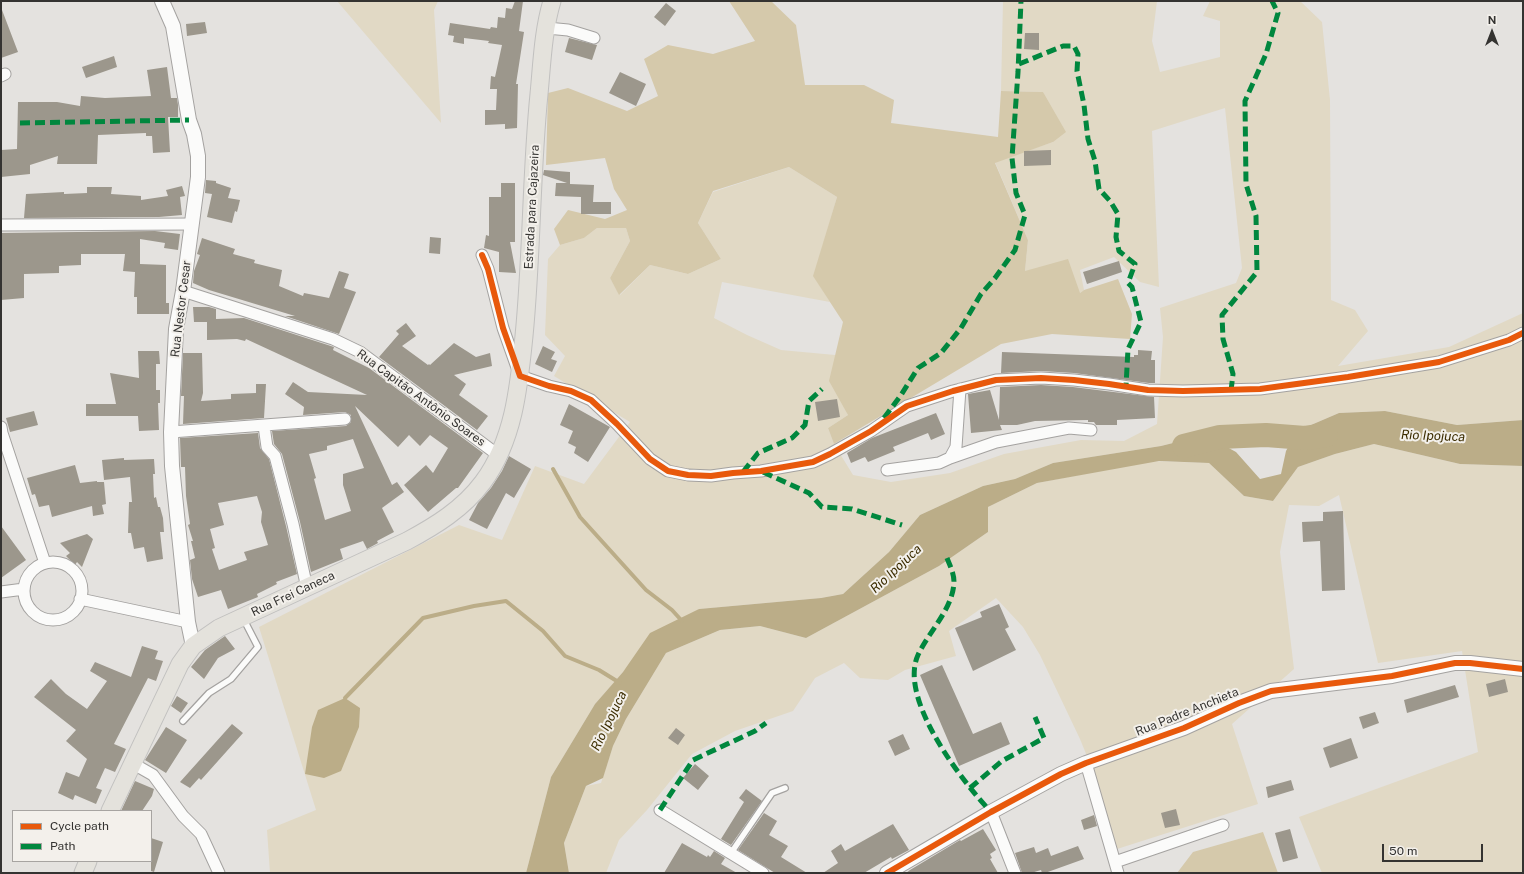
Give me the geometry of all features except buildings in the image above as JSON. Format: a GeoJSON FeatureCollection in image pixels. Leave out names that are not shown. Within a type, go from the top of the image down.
{"type":"FeatureCollection","features":[{"type":"Feature","properties":{"kind":"main road","name":"Estrada para Cajazeira"},"geometry":{"type":"LineString","coordinates":[[511,421],[520,376],[527,302],[536,124],[547,28],[552,1]]}},
{"type":"Feature","properties":{"kind":"main road","name":"Rua Frei Caneca"},"geometry":{"type":"LineString","coordinates":[[110,810],[180,664],[193,646],[219,628],[407,541],[447,517],[464,504],[483,482],[498,455],[511,421]]}},
{"type":"Feature","properties":{"kind":"main road"},"geometry":{"type":"LineString","coordinates":[[83,873],[88,862]]}},
{"type":"Feature","properties":{"kind":"street","name":"Rua Nestor Cesar"},"geometry":{"type":"LineString","coordinates":[[162,1],[173,26],[189,120],[194,134],[198,156],[198,177],[183,291],[176,330],[171,432],[172,466],[188,622],[193,646]]}},
{"type":"Feature","properties":{"kind":"street"},"geometry":{"type":"LineString","coordinates":[[547,28],[568,30],[594,38]]}},
{"type":"Feature","properties":{"kind":"street"},"geometry":{"type":"LineString","coordinates":[[1,225],[192,224]]}},
{"type":"Feature","properties":{"kind":"street"},"geometry":{"type":"LineString","coordinates":[[482,256],[488,269],[502,328],[520,376],[549,386],[571,391],[591,400],[612,419],[650,459],[668,471],[688,475],[711,476],[761,471],[813,462],[870,431],[907,406],[960,389],[996,380],[1041,378],[1155,390],[1212,392],[1260,389],[1348,377],[1439,362],[1509,340],[1523,333]]}},
{"type":"Feature","properties":{"kind":"street","name":"Rua Capitão Antônio Soares"},"geometry":{"type":"LineString","coordinates":[[183,291],[333,339],[360,352],[498,455]]}},
{"type":"Feature","properties":{"kind":"street"},"geometry":{"type":"LineString","coordinates":[[950,458],[956,447],[960,389]]}},
{"type":"Feature","properties":{"kind":"street"},"geometry":{"type":"LineString","coordinates":[[171,432],[345,419]]}},
{"type":"Feature","properties":{"kind":"street"},"geometry":{"type":"LineString","coordinates":[[264,426],[267,447],[275,456],[293,524],[307,588]]}},
{"type":"Feature","properties":{"kind":"street"},"geometry":{"type":"LineString","coordinates":[[887,470],[939,463],[996,442],[1069,428],[1091,430]]}},
{"type":"Feature","properties":{"kind":"street"},"geometry":{"type":"LineString","coordinates":[[1,431],[45,563]]}},
{"type":"Feature","properties":{"kind":"street"},"geometry":{"type":"LineString","coordinates":[[54,562],[70,568],[76,574],[82,590],[76,607],[70,614],[52,620],[35,614],[28,606],[25,598],[24,589],[30,572],[45,563],[54,562]]}},
{"type":"Feature","properties":{"kind":"street"},"geometry":{"type":"LineString","coordinates":[[1,582],[4,591],[24,589]]}},
{"type":"Feature","properties":{"kind":"street"},"geometry":{"type":"LineString","coordinates":[[80,599],[188,622]]}},
{"type":"Feature","properties":{"kind":"street","name":"Rua Padre Anchieta"},"geometry":{"type":"LineString","coordinates":[[887,873],[991,812],[1061,774],[1086,763],[1184,728],[1239,703],[1271,691],[1392,676],[1455,663],[1470,663],[1523,669]]}},
{"type":"Feature","properties":{"kind":"street"},"geometry":{"type":"LineString","coordinates":[[132,763],[153,775],[183,816],[201,834],[219,873]]}},
{"type":"Feature","properties":{"kind":"street"},"geometry":{"type":"LineString","coordinates":[[1086,763],[1115,869],[1223,825]]}},
{"type":"Feature","properties":{"kind":"street"},"geometry":{"type":"LineString","coordinates":[[660,810],[763,873]]}},
{"type":"Feature","properties":{"kind":"street"},"geometry":{"type":"LineString","coordinates":[[991,812],[1015,873]]}},
{"type":"Feature","properties":{"kind":"lane"},"geometry":{"type":"LineString","coordinates":[[184,721],[209,693],[231,679],[258,647],[242,618]]}},
{"type":"Feature","properties":{"kind":"lane"},"geometry":{"type":"LineString","coordinates":[[731,853],[772,793],[784,788]]}},
{"type":"Feature","properties":{"kind":"shaded area"},"geometry":{"type":"Polygon","coordinates":[[[337,1],[438,1],[434,10],[441,123],[337,1]]]}},
{"type":"Feature","properties":{"kind":"shaded area"},"geometry":{"type":"Polygon","coordinates":[[[729,1],[771,1],[796,25],[805,85],[864,85],[894,100],[891,123],[998,137],[1001,91],[1043,92],[1066,132],[1053,142],[995,163],[1028,240],[1025,271],[1068,259],[1080,293],[1084,290],[1118,279],[1132,314],[1130,339],[1052,334],[1001,344],[834,444],[828,428],[848,415],[829,381],[843,322],[813,276],[837,197],[789,167],[713,191],[698,223],[721,259],[688,274],[650,265],[619,295],[610,278],[630,241],[626,228],[597,228],[584,238],[560,245],[554,229],[568,210],[605,219],[627,210],[614,189],[605,158],[546,165],[548,93],[568,88],[627,111],[658,96],[644,59],[668,45],[713,54],[755,41],[729,1]]]}},
{"type":"Feature","properties":{"kind":"shaded area"},"geometry":{"type":"Polygon","coordinates":[[[1003,1],[1157,1],[1152,41],[1160,72],[1220,57],[1220,21],[1203,16],[1210,1],[1300,1],[1322,22],[1330,100],[1331,300],[1355,310],[1368,331],[1338,366],[1449,347],[1523,313],[1523,420],[1457,425],[1385,411],[1339,413],[1297,431],[1220,431],[1161,446],[1053,463],[1015,479],[983,486],[920,515],[889,552],[843,594],[821,598],[699,609],[623,672],[595,704],[551,777],[526,873],[270,873],[267,830],[316,810],[259,627],[459,525],[502,540],[535,466],[584,484],[630,422],[554,376],[565,356],[545,335],[548,259],[560,245],[584,238],[597,228],[626,228],[630,241],[610,278],[620,295],[650,265],[688,274],[721,259],[698,223],[713,192],[789,167],[837,197],[814,276],[830,302],[722,282],[714,318],[781,350],[835,355],[848,415],[828,428],[834,444],[853,475],[891,482],[950,473],[1004,454],[1081,440],[1124,441],[1157,424],[1163,337],[1160,308],[1236,283],[1242,268],[1225,108],[1152,131],[1159,287],[1140,282],[1114,257],[1080,270],[1084,290],[1080,293],[1025,271],[1028,240],[995,162],[1053,142],[1043,92],[1001,91],[1003,1]]]}},
{"type":"Feature","properties":{"kind":"shaded area"},"geometry":{"type":"Polygon","coordinates":[[[1374,444],[1460,464],[1523,466],[1523,873],[1322,873],[1299,817],[1478,752],[1462,651],[1378,663],[1339,495],[1319,506],[1289,505],[1280,552],[1294,669],[1232,724],[1258,804],[1117,849],[1093,771],[1080,739],[1040,655],[1023,627],[996,598],[949,631],[956,656],[905,670],[888,680],[860,678],[844,663],[815,678],[793,711],[735,731],[692,754],[647,810],[619,840],[606,873],[569,873],[564,843],[586,786],[601,783],[613,746],[626,719],[666,653],[720,630],[760,626],[806,638],[939,566],[988,532],[988,507],[1037,483],[1152,461],[1209,463],[1244,496],[1273,501],[1298,467],[1335,454],[1374,444]]]}},
{"type":"Feature","properties":{"kind":"shaded area"},"geometry":{"type":"Polygon","coordinates":[[[1263,832],[1278,873],[1177,873],[1193,852],[1263,832]]]}},
{"type":"Feature","properties":{"kind":"water"},"geometry":{"type":"Polygon","coordinates":[[[1385,411],[1457,425],[1523,420],[1523,466],[1460,464],[1374,444],[1335,454],[1298,467],[1273,501],[1244,496],[1209,463],[1159,461],[1037,483],[988,507],[988,532],[939,566],[806,638],[760,626],[720,630],[666,653],[626,719],[613,746],[603,778],[586,786],[564,843],[569,873],[526,873],[551,777],[595,704],[623,672],[650,633],[699,609],[821,598],[843,594],[889,552],[920,515],[983,486],[1015,479],[1053,463],[1161,446],[1205,435],[1236,452],[1260,479],[1281,474],[1286,451],[1297,431],[1339,413],[1385,411]]]}},
{"type":"Feature","properties":{"kind":"water"},"geometry":{"type":"Polygon","coordinates":[[[345,698],[360,708],[359,727],[341,771],[324,778],[305,774],[312,727],[318,710],[345,698]]]}},
{"type":"Feature","properties":{"kind":"waterway","name":"Rio Ipojuca"},"geometry":{"type":"LineString","coordinates":[[1184,446],[1220,437],[1266,435],[1305,438],[1326,435]]}},
{"type":"Feature","properties":{"kind":"waterway"},"geometry":{"type":"LineString","coordinates":[[553,469],[580,517],[646,590],[672,610],[682,621]]}},
{"type":"Feature","properties":{"kind":"waterway"},"geometry":{"type":"LineString","coordinates":[[345,698],[423,618],[474,606],[506,601],[543,631],[565,656],[599,670],[620,683]]}},
{"type":"Feature","properties":{"kind":"marked path"},"geometry":{"type":"LineString","coordinates":[[884,418],[918,368],[941,353],[961,328],[981,294],[995,278],[1015,250],[1025,215],[1016,193],[1012,158],[1021,1]]}},
{"type":"Feature","properties":{"kind":"marked path"},"geometry":{"type":"LineString","coordinates":[[1231,391],[1233,374],[1223,339],[1222,315],[1257,272],[1256,216],[1246,184],[1245,101],[1266,54],[1278,13],[1272,1]]}},
{"type":"Feature","properties":{"kind":"marked path"},"geometry":{"type":"LineString","coordinates":[[1019,64],[1063,46],[1074,46],[1078,54],[1077,71],[1084,105],[1088,139],[1095,161],[1099,189],[1110,201],[1118,214],[1116,237],[1119,251],[1135,264],[1128,283],[1132,287],[1141,322],[1128,349],[1126,386]]}},
{"type":"Feature","properties":{"kind":"marked path"},"geometry":{"type":"LineString","coordinates":[[20,123],[189,120]]}},
{"type":"Feature","properties":{"kind":"marked path"},"geometry":{"type":"LineString","coordinates":[[743,472],[758,453],[792,438],[805,425],[809,401],[822,389]]}},
{"type":"Feature","properties":{"kind":"marked path"},"geometry":{"type":"LineString","coordinates":[[763,472],[809,493],[822,507],[852,509],[902,525]]}},
{"type":"Feature","properties":{"kind":"marked path"},"geometry":{"type":"LineString","coordinates":[[947,558],[952,570],[954,582],[953,592],[945,611],[918,655],[914,673],[917,694],[925,716],[936,738],[965,781],[991,812]]}},
{"type":"Feature","properties":{"kind":"marked path"},"geometry":{"type":"LineString","coordinates":[[970,788],[1002,761],[1044,738],[1035,717]]}},
{"type":"Feature","properties":{"kind":"marked path"},"geometry":{"type":"LineString","coordinates":[[660,810],[693,760],[755,731],[766,723]]}},
{"type":"Feature","properties":{"kind":"cycle path"},"geometry":{"type":"LineString","coordinates":[[482,255],[488,269],[503,328],[520,376],[549,386],[571,391],[591,400],[617,424],[650,459],[668,471],[688,475],[711,476],[761,471],[813,462],[871,431],[907,406],[953,391],[996,380],[1041,378],[1074,380],[1148,390],[1183,391],[1260,389],[1348,377],[1439,362],[1509,340],[1523,333]]}},
{"type":"Feature","properties":{"kind":"cycle path"},"geometry":{"type":"LineString","coordinates":[[887,873],[991,812],[1061,774],[1086,763],[1184,728],[1239,703],[1271,691],[1392,676],[1455,663],[1470,663],[1523,669]]}}]}
